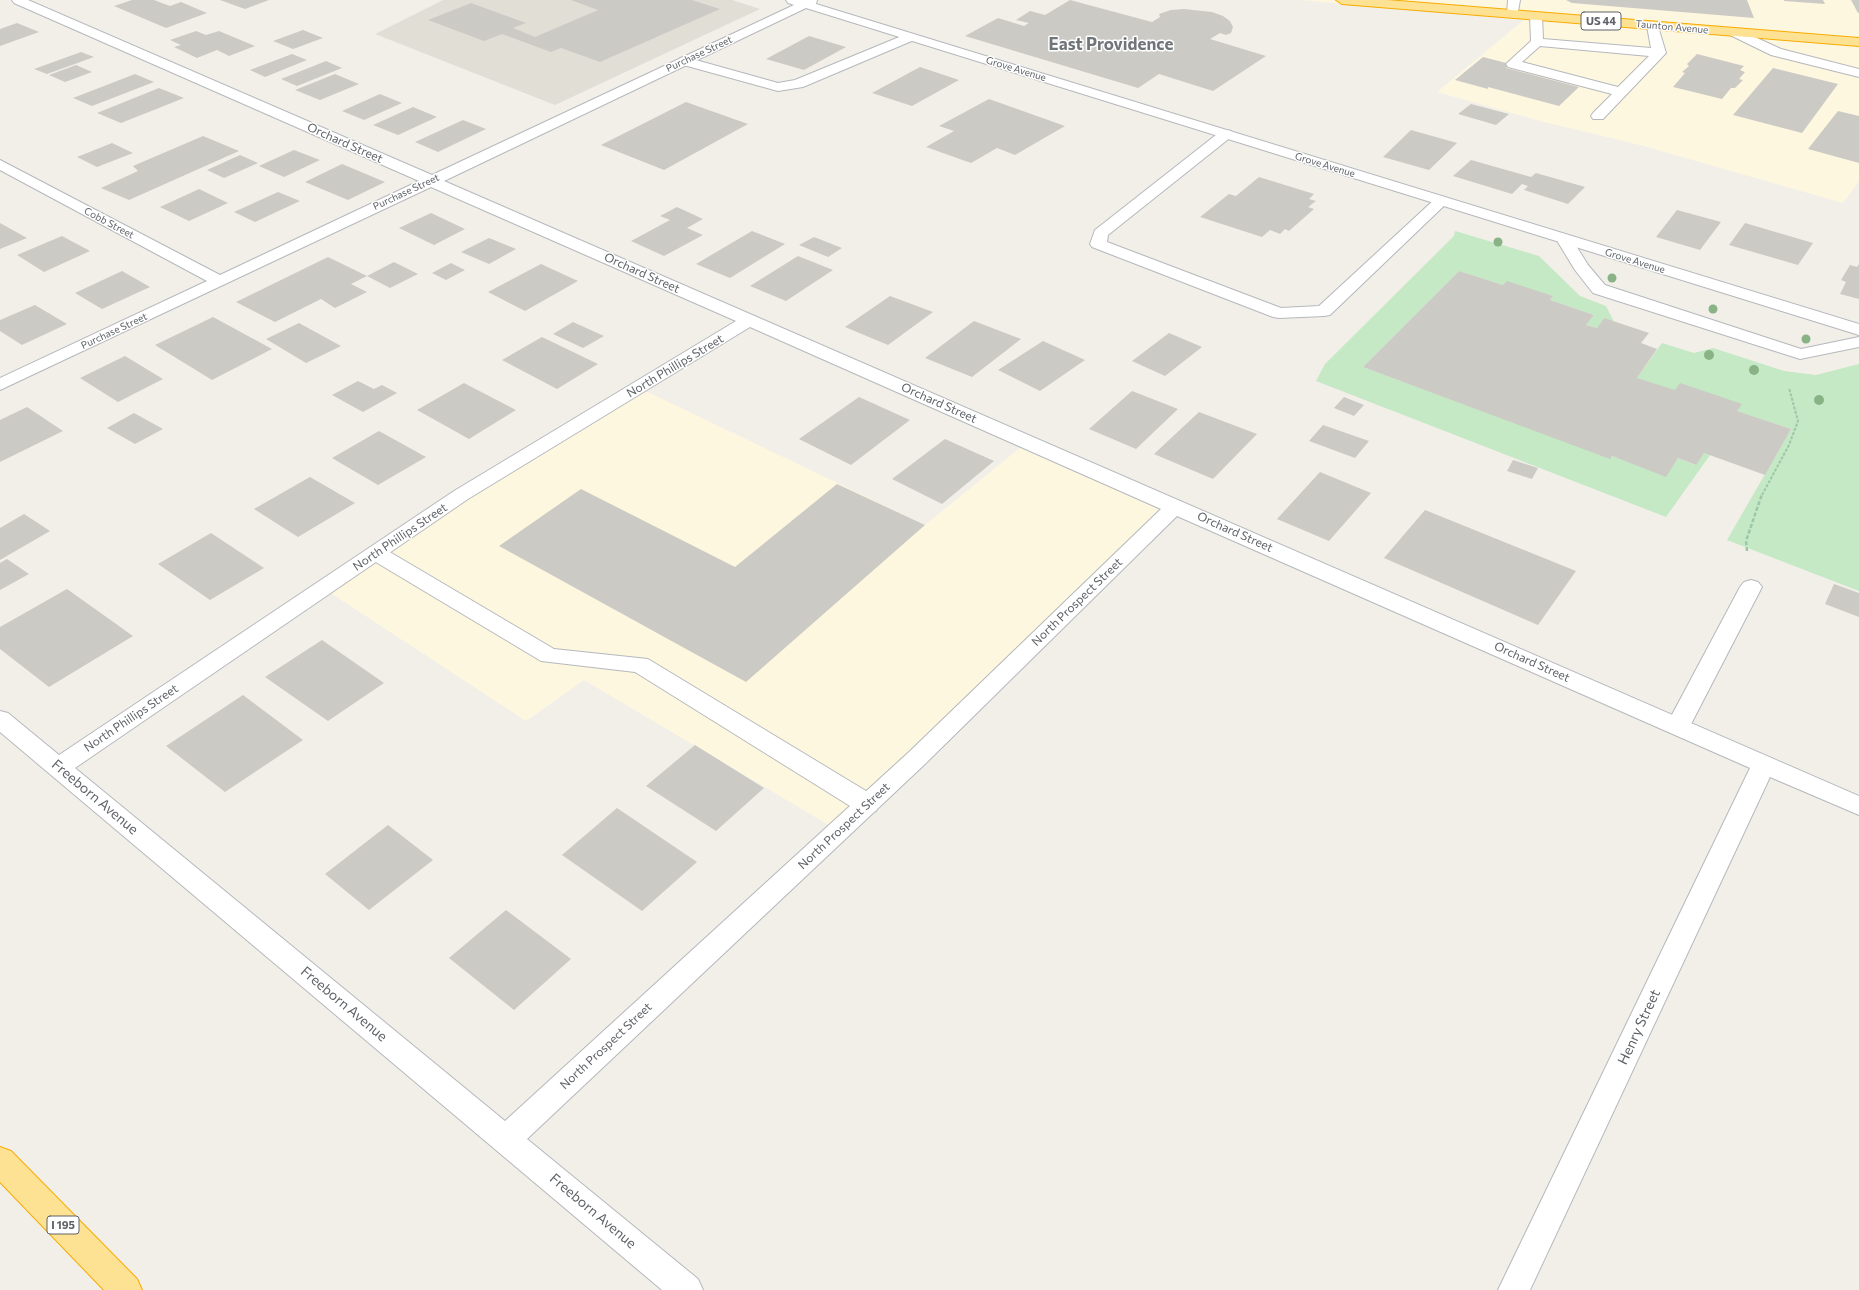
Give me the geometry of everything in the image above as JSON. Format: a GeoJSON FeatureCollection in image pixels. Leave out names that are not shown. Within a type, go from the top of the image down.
{"type":"FeatureCollection","features":[{"type":"Feature","properties":{"kind":"highway","name":"Taunton Avenue"},"geometry":{"type":"LineString","coordinates":[[1342,0],[1859,42]]}},
{"type":"Feature","properties":{"kind":"highway","name":"I 195"},"geometry":{"type":"LineString","coordinates":[[0,1161],[126,1290]]}},
{"type":"Feature","properties":{"kind":"street","name":"Orchard Street"},"geometry":{"type":"LineString","coordinates":[[18,0],[1859,806]]}},
{"type":"Feature","properties":{"kind":"street"},"geometry":{"type":"LineString","coordinates":[[1513,14],[1514,0]]}},
{"type":"Feature","properties":{"kind":"street","name":"Purchase Street"},"geometry":{"type":"LineString","coordinates":[[0,385],[684,61],[803,1]]}},
{"type":"Feature","properties":{"kind":"street","name":"Grove Avenue"},"geometry":{"type":"LineString","coordinates":[[803,1],[910,37],[1859,330]]}},
{"type":"Feature","properties":{"kind":"street"},"geometry":{"type":"LineString","coordinates":[[1536,16],[1537,42]]}},
{"type":"Feature","properties":{"kind":"street"},"geometry":{"type":"LineString","coordinates":[[1653,26],[1659,53]]}},
{"type":"Feature","properties":{"kind":"street"},"geometry":{"type":"LineString","coordinates":[[1735,32],[1776,52],[1859,73]]}},
{"type":"Feature","properties":{"kind":"street"},"geometry":{"type":"LineString","coordinates":[[684,61],[778,87],[798,84],[910,37]]}},
{"type":"Feature","properties":{"kind":"street"},"geometry":{"type":"LineString","coordinates":[[1622,92],[1513,64],[1537,42],[1659,53]]}},
{"type":"Feature","properties":{"kind":"street"},"geometry":{"type":"LineString","coordinates":[[1598,116],[1659,53]]}},
{"type":"Feature","properties":{"kind":"street"},"geometry":{"type":"LineString","coordinates":[[1523,55],[1543,56]]}},
{"type":"Feature","properties":{"kind":"street"},"geometry":{"type":"LineString","coordinates":[[1632,65],[1646,66]]}},
{"type":"Feature","properties":{"kind":"street"},"geometry":{"type":"LineString","coordinates":[[1226,134],[1101,233],[1098,244],[1280,313],[1324,311],[1441,201]]}},
{"type":"Feature","properties":{"kind":"street","name":"Cobb Street"},"geometry":{"type":"LineString","coordinates":[[0,164],[219,281]]}},
{"type":"Feature","properties":{"kind":"street"},"geometry":{"type":"LineString","coordinates":[[1564,239],[1581,267],[1599,289],[1800,354],[1859,342]]}},
{"type":"Feature","properties":{"kind":"street","name":"North Phillips Street"},"geometry":{"type":"LineString","coordinates":[[58,766],[461,495],[750,320]]}},
{"type":"Feature","properties":{"kind":"street","name":"North Prospect Street"},"geometry":{"type":"LineString","coordinates":[[506,1139],[917,758],[1175,506]]}},
{"type":"Feature","properties":{"kind":"street"},"geometry":{"type":"LineString","coordinates":[[376,553],[549,656],[640,665],[867,804]]}},
{"type":"Feature","properties":{"kind":"street"},"geometry":{"type":"LineString","coordinates":[[1678,726],[1751,587]]}},
{"type":"Feature","properties":{"kind":"street","name":"Freeborn Avenue"},"geometry":{"type":"LineString","coordinates":[[0,718],[687,1290]]}},
{"type":"Feature","properties":{"kind":"street","name":"Henry Street"},"geometry":{"type":"LineString","coordinates":[[1514,1290],[1764,764]]}},
{"type":"Feature","properties":{"kind":"path"},"geometry":{"type":"LineString","coordinates":[[1751,587],[1746,541],[1762,494],[1789,445],[1798,421],[1788,385]]}},
{"type":"Feature","properties":{"kind":"shaded area"},"geometry":{"type":"Polygon","coordinates":[[[443,0],[732,0],[760,9],[555,105],[375,34],[443,0]]]}},
{"type":"Feature","properties":{"kind":"shaded area"},"geometry":{"type":"Polygon","coordinates":[[[1300,0],[1859,0],[1859,181],[1843,203],[1640,145],[1544,122],[1437,92],[1524,20],[1300,0]]]}},
{"type":"Feature","properties":{"kind":"shaded area"},"geometry":{"type":"Polygon","coordinates":[[[639,388],[925,525],[1026,443],[1166,506],[839,831],[584,680],[526,721],[323,588],[639,388]]]}},
{"type":"Feature","properties":{"kind":"green space"},"geometry":{"type":"Polygon","coordinates":[[[1455,231],[1539,256],[1580,296],[1606,306],[1614,322],[1604,318],[1597,328],[1586,325],[1594,315],[1550,300],[1553,296],[1503,285],[1459,271],[1363,367],[1610,458],[1612,456],[1665,476],[1678,458],[1695,465],[1704,453],[1710,455],[1666,517],[1316,381],[1325,364],[1454,236],[1455,231]]]}},
{"type":"Feature","properties":{"kind":"green space"},"geometry":{"type":"Polygon","coordinates":[[[1662,343],[1694,353],[1713,348],[1784,371],[1816,375],[1859,364],[1859,591],[1727,540],[1791,429],[1637,378],[1662,343]]]}},
{"type":"Feature","properties":{"kind":"building"},"geometry":{"type":"Polygon","coordinates":[[[132,0],[154,0],[170,6],[181,2],[207,13],[166,28],[114,6],[132,0]]]}},
{"type":"Feature","properties":{"kind":"building"},"geometry":{"type":"Polygon","coordinates":[[[220,0],[269,0],[245,9],[220,0]]]}},
{"type":"Feature","properties":{"kind":"building"},"geometry":{"type":"Polygon","coordinates":[[[571,0],[692,0],[720,9],[600,62],[561,48],[551,52],[502,34],[484,41],[428,20],[471,3],[526,23],[513,28],[535,37],[598,10],[571,0]]]}},
{"type":"Feature","properties":{"kind":"building"},"geometry":{"type":"Polygon","coordinates":[[[1070,0],[1152,22],[1160,17],[1159,14],[1171,10],[1184,9],[1212,12],[1223,16],[1230,21],[1233,27],[1231,33],[1226,35],[1220,33],[1210,39],[1266,56],[1213,91],[1159,74],[1138,88],[965,36],[998,18],[1024,26],[1029,23],[1016,20],[1030,11],[1045,15],[1070,0]]]}},
{"type":"Feature","properties":{"kind":"building"},"geometry":{"type":"Polygon","coordinates":[[[1566,0],[1747,0],[1754,18],[1572,3],[1566,0]]]}},
{"type":"Feature","properties":{"kind":"building"},"geometry":{"type":"Polygon","coordinates":[[[1823,0],[1825,4],[1784,1],[1823,0]]]}},
{"type":"Feature","properties":{"kind":"building"},"geometry":{"type":"Polygon","coordinates":[[[1851,0],[1859,0],[1859,13],[1858,13],[1851,0]]]}},
{"type":"Feature","properties":{"kind":"building"},"geometry":{"type":"Polygon","coordinates":[[[17,23],[39,32],[0,46],[0,29],[17,23]]]}},
{"type":"Feature","properties":{"kind":"building"},"geometry":{"type":"Polygon","coordinates":[[[303,30],[323,38],[293,49],[273,41],[303,30]]]}},
{"type":"Feature","properties":{"kind":"building"},"geometry":{"type":"Polygon","coordinates":[[[196,31],[206,35],[219,31],[255,46],[229,56],[217,50],[197,58],[174,47],[181,45],[170,40],[196,31]]]}},
{"type":"Feature","properties":{"kind":"building"},"geometry":{"type":"Polygon","coordinates":[[[809,36],[846,47],[804,70],[766,59],[809,36]]]}},
{"type":"Feature","properties":{"kind":"building"},"geometry":{"type":"Polygon","coordinates":[[[81,52],[94,57],[47,74],[34,69],[81,52]]]}},
{"type":"Feature","properties":{"kind":"building"},"geometry":{"type":"Polygon","coordinates":[[[292,54],[307,60],[265,77],[250,70],[292,54]]]}},
{"type":"Feature","properties":{"kind":"building"},"geometry":{"type":"Polygon","coordinates":[[[1697,54],[1744,66],[1740,70],[1745,72],[1739,79],[1743,80],[1735,88],[1731,88],[1722,99],[1673,87],[1685,73],[1682,72],[1689,66],[1687,64],[1697,54]]]}},
{"type":"Feature","properties":{"kind":"building"},"geometry":{"type":"Polygon","coordinates":[[[1483,57],[1510,64],[1506,68],[1579,87],[1559,106],[1488,87],[1488,89],[1455,80],[1483,57]]]}},
{"type":"Feature","properties":{"kind":"building"},"geometry":{"type":"Polygon","coordinates":[[[326,61],[342,68],[297,86],[281,79],[326,61]]]}},
{"type":"Feature","properties":{"kind":"building"},"geometry":{"type":"Polygon","coordinates":[[[76,65],[92,72],[65,82],[49,75],[76,65]]]}},
{"type":"Feature","properties":{"kind":"building"},"geometry":{"type":"Polygon","coordinates":[[[920,67],[959,80],[912,106],[872,93],[920,67]]]}},
{"type":"Feature","properties":{"kind":"building"},"geometry":{"type":"Polygon","coordinates":[[[1773,68],[1838,84],[1802,133],[1733,115],[1773,68]]]}},
{"type":"Feature","properties":{"kind":"building"},"geometry":{"type":"Polygon","coordinates":[[[135,74],[154,82],[92,106],[73,98],[135,74]]]}},
{"type":"Feature","properties":{"kind":"building"},"geometry":{"type":"Polygon","coordinates":[[[335,74],[359,84],[320,100],[295,90],[335,74]]]}},
{"type":"Feature","properties":{"kind":"building"},"geometry":{"type":"Polygon","coordinates":[[[159,88],[184,98],[121,123],[97,113],[159,88]]]}},
{"type":"Feature","properties":{"kind":"building"},"geometry":{"type":"Polygon","coordinates":[[[380,94],[402,103],[364,120],[342,111],[380,94]]]}},
{"type":"Feature","properties":{"kind":"building"},"geometry":{"type":"Polygon","coordinates":[[[989,99],[1065,126],[1015,155],[997,148],[971,163],[926,147],[954,131],[939,126],[989,99]]]}},
{"type":"Feature","properties":{"kind":"building"},"geometry":{"type":"Polygon","coordinates":[[[686,102],[748,124],[664,170],[601,145],[686,102]]]}},
{"type":"Feature","properties":{"kind":"building"},"geometry":{"type":"Polygon","coordinates":[[[1471,104],[1509,114],[1496,125],[1458,114],[1471,104]]]}},
{"type":"Feature","properties":{"kind":"building"},"geometry":{"type":"Polygon","coordinates":[[[413,107],[437,117],[398,135],[373,125],[413,107]]]}},
{"type":"Feature","properties":{"kind":"building"},"geometry":{"type":"Polygon","coordinates":[[[1838,111],[1859,116],[1859,163],[1808,149],[1838,111]]]}},
{"type":"Feature","properties":{"kind":"building"},"geometry":{"type":"Polygon","coordinates":[[[463,120],[486,129],[438,152],[415,142],[463,120]]]}},
{"type":"Feature","properties":{"kind":"building"},"geometry":{"type":"Polygon","coordinates":[[[1411,130],[1457,143],[1429,170],[1383,157],[1411,130]]]}},
{"type":"Feature","properties":{"kind":"building"},"geometry":{"type":"Polygon","coordinates":[[[203,136],[239,151],[129,200],[101,188],[138,171],[133,166],[203,136]]]}},
{"type":"Feature","properties":{"kind":"building"},"geometry":{"type":"Polygon","coordinates":[[[112,143],[133,153],[97,167],[77,157],[112,143]]]}},
{"type":"Feature","properties":{"kind":"building"},"geometry":{"type":"Polygon","coordinates":[[[294,150],[320,160],[284,177],[259,166],[294,150]]]}},
{"type":"Feature","properties":{"kind":"building"},"geometry":{"type":"Polygon","coordinates":[[[240,155],[258,163],[224,178],[207,170],[240,155]]]}},
{"type":"Feature","properties":{"kind":"building"},"geometry":{"type":"Polygon","coordinates":[[[1471,160],[1531,177],[1536,173],[1585,187],[1568,204],[1524,190],[1528,186],[1522,184],[1512,194],[1453,176],[1471,160]]]}},
{"type":"Feature","properties":{"kind":"building"},"geometry":{"type":"Polygon","coordinates":[[[342,164],[385,182],[348,200],[305,182],[342,164]]]}},
{"type":"Feature","properties":{"kind":"building"},"geometry":{"type":"Polygon","coordinates":[[[1259,177],[1314,194],[1309,199],[1316,201],[1308,207],[1314,209],[1289,231],[1285,229],[1280,234],[1270,230],[1262,237],[1200,217],[1229,194],[1236,196],[1259,177]]]}},
{"type":"Feature","properties":{"kind":"building"},"geometry":{"type":"Polygon","coordinates":[[[199,189],[228,203],[189,221],[160,207],[199,189]]]}},
{"type":"Feature","properties":{"kind":"building"},"geometry":{"type":"Polygon","coordinates":[[[278,192],[300,201],[255,222],[234,212],[278,192]]]}},
{"type":"Feature","properties":{"kind":"building"},"geometry":{"type":"Polygon","coordinates":[[[677,207],[703,219],[687,228],[703,235],[664,256],[631,241],[670,220],[660,216],[677,207]]]}},
{"type":"Feature","properties":{"kind":"building"},"geometry":{"type":"Polygon","coordinates":[[[1677,210],[1721,222],[1700,250],[1656,237],[1677,210]]]}},
{"type":"Feature","properties":{"kind":"building"},"geometry":{"type":"Polygon","coordinates":[[[431,213],[465,229],[434,245],[399,228],[431,213]]]}},
{"type":"Feature","properties":{"kind":"building"},"geometry":{"type":"Polygon","coordinates":[[[0,223],[27,238],[0,249],[0,223]]]}},
{"type":"Feature","properties":{"kind":"building"},"geometry":{"type":"Polygon","coordinates":[[[1745,223],[1813,243],[1798,265],[1729,245],[1745,223]]]}},
{"type":"Feature","properties":{"kind":"building"},"geometry":{"type":"Polygon","coordinates":[[[752,231],[785,244],[730,278],[696,264],[752,231]]]}},
{"type":"Feature","properties":{"kind":"building"},"geometry":{"type":"Polygon","coordinates":[[[62,236],[90,251],[44,272],[17,255],[62,236]]]}},
{"type":"Feature","properties":{"kind":"building"},"geometry":{"type":"Polygon","coordinates":[[[814,237],[842,248],[828,257],[799,245],[814,237]]]}},
{"type":"Feature","properties":{"kind":"building"},"geometry":{"type":"Polygon","coordinates":[[[489,238],[516,249],[489,264],[461,252],[489,238]]]}},
{"type":"Feature","properties":{"kind":"building"},"geometry":{"type":"Polygon","coordinates":[[[798,256],[833,270],[786,301],[750,286],[798,256]]]}},
{"type":"Feature","properties":{"kind":"building"},"geometry":{"type":"Polygon","coordinates":[[[328,257],[367,276],[351,284],[367,292],[335,308],[321,299],[275,322],[236,302],[328,257]]]}},
{"type":"Feature","properties":{"kind":"building"},"geometry":{"type":"Polygon","coordinates":[[[394,262],[418,274],[390,288],[367,276],[394,262]]]}},
{"type":"Feature","properties":{"kind":"building"},"geometry":{"type":"Polygon","coordinates":[[[451,263],[465,270],[446,280],[432,273],[451,263]]]}},
{"type":"Feature","properties":{"kind":"building"},"geometry":{"type":"Polygon","coordinates":[[[541,264],[578,281],[525,311],[488,292],[541,264]]]}},
{"type":"Feature","properties":{"kind":"building"},"geometry":{"type":"Polygon","coordinates":[[[1859,264],[1859,299],[1840,294],[1846,282],[1841,280],[1850,265],[1857,267],[1859,264]]]}},
{"type":"Feature","properties":{"kind":"building"},"geometry":{"type":"Polygon","coordinates":[[[122,271],[150,287],[102,309],[75,293],[122,271]]]}},
{"type":"Feature","properties":{"kind":"building"},"geometry":{"type":"Polygon","coordinates":[[[1459,271],[1503,285],[1507,281],[1553,296],[1550,300],[1594,315],[1586,325],[1597,328],[1604,318],[1649,333],[1641,343],[1657,349],[1637,378],[1675,390],[1680,383],[1742,404],[1737,411],[1791,429],[1765,475],[1704,453],[1696,465],[1678,458],[1666,477],[1612,456],[1610,459],[1363,367],[1459,271]]]}},
{"type":"Feature","properties":{"kind":"building"},"geometry":{"type":"Polygon","coordinates":[[[890,296],[933,312],[888,345],[845,327],[890,296]]]}},
{"type":"Feature","properties":{"kind":"building"},"geometry":{"type":"Polygon","coordinates":[[[35,305],[67,324],[22,345],[0,331],[0,320],[35,305]]]}},
{"type":"Feature","properties":{"kind":"building"},"geometry":{"type":"Polygon","coordinates":[[[213,317],[272,349],[212,380],[155,345],[213,317]]]}},
{"type":"Feature","properties":{"kind":"building"},"geometry":{"type":"Polygon","coordinates":[[[974,321],[1021,339],[972,377],[925,358],[974,321]]]}},
{"type":"Feature","properties":{"kind":"building"},"geometry":{"type":"Polygon","coordinates":[[[573,322],[604,336],[583,348],[553,334],[573,322]]]}},
{"type":"Feature","properties":{"kind":"building"},"geometry":{"type":"Polygon","coordinates":[[[299,323],[341,346],[306,363],[266,339],[299,323]]]}},
{"type":"Feature","properties":{"kind":"building"},"geometry":{"type":"Polygon","coordinates":[[[1169,333],[1202,347],[1165,376],[1132,361],[1169,333]]]}},
{"type":"Feature","properties":{"kind":"building"},"geometry":{"type":"Polygon","coordinates":[[[542,337],[598,364],[557,389],[502,360],[542,337]]]}},
{"type":"Feature","properties":{"kind":"building"},"geometry":{"type":"Polygon","coordinates":[[[1043,341],[1085,360],[1040,391],[998,370],[1043,341]]]}},
{"type":"Feature","properties":{"kind":"building"},"geometry":{"type":"Polygon","coordinates":[[[125,356],[163,379],[118,402],[80,378],[125,356]]]}},
{"type":"Feature","properties":{"kind":"building"},"geometry":{"type":"Polygon","coordinates":[[[358,381],[374,389],[382,385],[397,393],[363,412],[332,395],[358,381]]]}},
{"type":"Feature","properties":{"kind":"building"},"geometry":{"type":"Polygon","coordinates":[[[464,383],[516,410],[469,439],[417,410],[464,383]]]}},
{"type":"Feature","properties":{"kind":"building"},"geometry":{"type":"Polygon","coordinates":[[[1132,391],[1178,409],[1136,449],[1089,429],[1132,391]]]}},
{"type":"Feature","properties":{"kind":"building"},"geometry":{"type":"Polygon","coordinates":[[[859,397],[910,420],[851,465],[799,439],[859,397]]]}},
{"type":"Feature","properties":{"kind":"building"},"geometry":{"type":"Polygon","coordinates":[[[1344,397],[1364,405],[1354,416],[1334,408],[1344,397]]]}},
{"type":"Feature","properties":{"kind":"building"},"geometry":{"type":"Polygon","coordinates":[[[27,407],[63,431],[0,462],[0,420],[27,407]]]}},
{"type":"Feature","properties":{"kind":"building"},"geometry":{"type":"Polygon","coordinates":[[[1199,412],[1257,434],[1213,479],[1154,454],[1199,412]]]}},
{"type":"Feature","properties":{"kind":"building"},"geometry":{"type":"Polygon","coordinates":[[[134,413],[163,429],[135,444],[107,428],[134,413]]]}},
{"type":"Feature","properties":{"kind":"building"},"geometry":{"type":"Polygon","coordinates":[[[1323,425],[1369,441],[1355,458],[1309,441],[1323,425]]]}},
{"type":"Feature","properties":{"kind":"building"},"geometry":{"type":"Polygon","coordinates":[[[379,431],[426,457],[378,485],[332,458],[379,431]]]}},
{"type":"Feature","properties":{"kind":"building"},"geometry":{"type":"Polygon","coordinates":[[[945,439],[994,461],[942,504],[892,479],[945,439]]]}},
{"type":"Feature","properties":{"kind":"building"},"geometry":{"type":"Polygon","coordinates":[[[1513,460],[1538,468],[1532,479],[1507,471],[1513,460]]]}},
{"type":"Feature","properties":{"kind":"building"},"geometry":{"type":"Polygon","coordinates":[[[1320,472],[1371,493],[1329,541],[1277,519],[1320,472]]]}},
{"type":"Feature","properties":{"kind":"building"},"geometry":{"type":"Polygon","coordinates":[[[310,477],[355,503],[298,537],[254,509],[310,477]]]}},
{"type":"Feature","properties":{"kind":"building"},"geometry":{"type":"Polygon","coordinates":[[[837,484],[925,525],[746,682],[499,546],[581,489],[735,567],[837,484]]]}},
{"type":"Feature","properties":{"kind":"building"},"geometry":{"type":"Polygon","coordinates":[[[1425,510],[1576,571],[1538,625],[1384,558],[1425,510]]]}},
{"type":"Feature","properties":{"kind":"building"},"geometry":{"type":"Polygon","coordinates":[[[24,514],[50,531],[0,560],[0,528],[24,514]]]}},
{"type":"Feature","properties":{"kind":"building"},"geometry":{"type":"Polygon","coordinates":[[[211,533],[264,568],[210,600],[158,564],[211,533]]]}},
{"type":"Feature","properties":{"kind":"building"},"geometry":{"type":"Polygon","coordinates":[[[7,559],[29,574],[0,590],[0,563],[7,559]]]}},
{"type":"Feature","properties":{"kind":"building"},"geometry":{"type":"Polygon","coordinates":[[[1834,584],[1859,593],[1859,617],[1825,604],[1834,584]]]}},
{"type":"Feature","properties":{"kind":"building"},"geometry":{"type":"Polygon","coordinates":[[[67,589],[133,636],[49,687],[0,649],[0,627],[67,589]]]}},
{"type":"Feature","properties":{"kind":"building"},"geometry":{"type":"Polygon","coordinates":[[[322,640],[384,683],[328,721],[265,677],[322,640]]]}},
{"type":"Feature","properties":{"kind":"building"},"geometry":{"type":"Polygon","coordinates":[[[243,695],[303,740],[225,792],[166,746],[243,695]]]}},
{"type":"Feature","properties":{"kind":"building"},"geometry":{"type":"Polygon","coordinates":[[[695,745],[764,788],[716,831],[646,786],[695,745]]]}},
{"type":"Feature","properties":{"kind":"building"},"geometry":{"type":"Polygon","coordinates":[[[617,808],[697,862],[642,911],[562,855],[617,808]]]}},
{"type":"Feature","properties":{"kind":"building"},"geometry":{"type":"Polygon","coordinates":[[[388,825],[433,860],[369,910],[325,874],[388,825]]]}},
{"type":"Feature","properties":{"kind":"building"},"geometry":{"type":"Polygon","coordinates":[[[506,910],[571,959],[514,1010],[449,958],[506,910]]]}},
{"type":"Feature","properties":{"kind":"district","name":"East Providence"},"geometry":{"type":"Point","coordinates":[1111,44]}}]}
